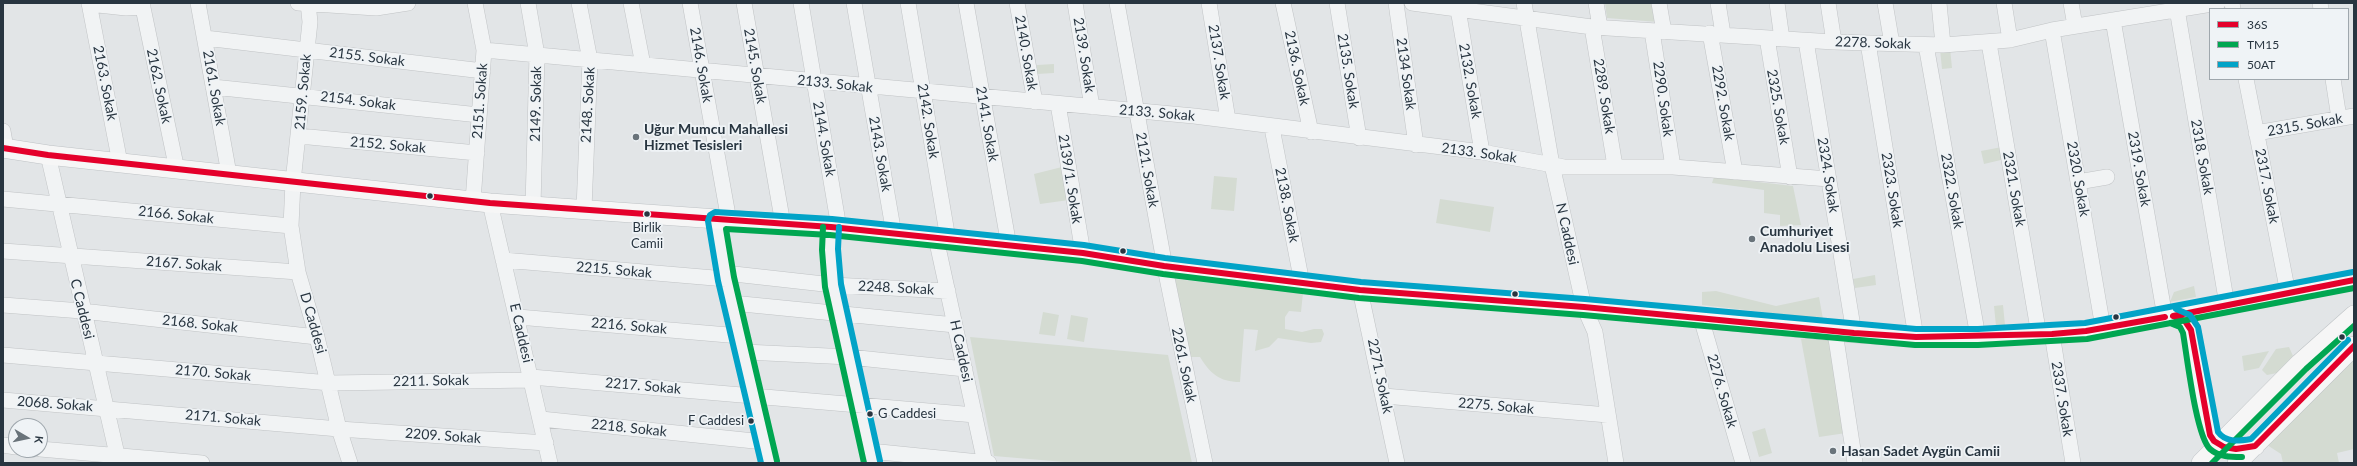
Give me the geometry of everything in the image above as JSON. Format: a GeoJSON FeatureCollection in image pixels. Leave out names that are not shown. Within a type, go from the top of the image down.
{"type":"FeatureCollection","features":[{"type":"Feature","properties":{"kind":"main road"},"geometry":{"type":"LineString","coordinates":[[4,143],[48,155],[482,202],[835,227],[1082,253],[1164,266],[1360,290],[1584,307],[1835,332],[1916,337],[1978,337],[2045,334],[2103,328],[2354,280]]}},
{"type":"Feature","properties":{"kind":"main road"},"geometry":{"type":"LineString","coordinates":[[2201,463],[2300,363],[2354,314]]}},
{"type":"Feature","properties":{"kind":"main road"},"geometry":{"type":"LineString","coordinates":[[2169,316],[2186,321],[2191,330],[2210,435],[2218,446],[2232,449],[2255,446]]}},
{"type":"Feature","properties":{"kind":"main road"},"geometry":{"type":"LineString","coordinates":[[2237,463],[2354,346]]}},
{"type":"Feature","properties":{"kind":"street","name":"2161. Sokak"},"geometry":{"type":"LineString","coordinates":[[198,3],[229,174]]}},
{"type":"Feature","properties":{"kind":"street"},"geometry":{"type":"LineString","coordinates":[[305,3],[365,5],[376,8],[408,3]]}},
{"type":"Feature","properties":{"kind":"street","name":"2159. Sokak"},"geometry":{"type":"LineString","coordinates":[[293,182],[310,22],[305,3]]}},
{"type":"Feature","properties":{"kind":"street","name":"2151. Sokak"},"geometry":{"type":"LineString","coordinates":[[475,3],[484,50],[477,153],[482,202]]}},
{"type":"Feature","properties":{"kind":"street","name":"2149. Sokak"},"geometry":{"type":"LineString","coordinates":[[528,3],[537,55],[533,206]]}},
{"type":"Feature","properties":{"kind":"street","name":"2148. Sokak"},"geometry":{"type":"LineString","coordinates":[[579,3],[590,60],[584,209]]}},
{"type":"Feature","properties":{"kind":"street"},"geometry":{"type":"LineString","coordinates":[[631,3],[643,65]]}},
{"type":"Feature","properties":{"kind":"street","name":"2146. Sokak"},"geometry":{"type":"LineString","coordinates":[[690,3],[702,71],[722,220]]}},
{"type":"Feature","properties":{"kind":"street","name":"2145. Sokak"},"geometry":{"type":"LineString","coordinates":[[744,3],[783,224]]}},
{"type":"Feature","properties":{"kind":"street","name":"2144. Sokak"},"geometry":{"type":"LineString","coordinates":[[801,3],[835,227]]}},
{"type":"Feature","properties":{"kind":"street","name":"2143. Sokak"},"geometry":{"type":"LineString","coordinates":[[854,3],[894,234]]}},
{"type":"Feature","properties":{"kind":"street","name":"2142. Sokak"},"geometry":{"type":"LineString","coordinates":[[908,3],[923,93],[942,239]]}},
{"type":"Feature","properties":{"kind":"street","name":"2141. Sokak"},"geometry":{"type":"LineString","coordinates":[[966,3],[1009,246]]}},
{"type":"Feature","properties":{"kind":"street","name":"2140. Sokak"},"geometry":{"type":"LineString","coordinates":[[1017,3],[1035,102]]}},
{"type":"Feature","properties":{"kind":"street","name":"2139. Sokak"},"geometry":{"type":"LineString","coordinates":[[1075,3],[1092,107]]}},
{"type":"Feature","properties":{"kind":"street","name":"2121. Sokak"},"geometry":{"type":"LineString","coordinates":[[1117,3],[1164,266]]}},
{"type":"Feature","properties":{"kind":"street","name":"2137. Sokak"},"geometry":{"type":"LineString","coordinates":[[1209,3],[1228,120]]}},
{"type":"Feature","properties":{"kind":"street","name":"2136. Sokak"},"geometry":{"type":"LineString","coordinates":[[1283,3],[1310,132]]}},
{"type":"Feature","properties":{"kind":"street","name":"2135. Sokak"},"geometry":{"type":"LineString","coordinates":[[1337,3],[1360,138]]}},
{"type":"Feature","properties":{"kind":"street","name":"2134 Sokak"},"geometry":{"type":"LineString","coordinates":[[1396,3],[1416,145]]}},
{"type":"Feature","properties":{"kind":"street","name":"2278. Sokak"},"geometry":{"type":"LineString","coordinates":[[1412,3],[1525,10],[1596,27],[1717,33],[1834,42],[1926,45],[1989,43],[2010,40],[2052,30],[2113,20],[2134,10],[2176,9],[2209,4]]}},
{"type":"Feature","properties":{"kind":"street","name":"2289. Sokak"},"geometry":{"type":"LineString","coordinates":[[1596,3],[1596,27],[1615,166]]}},
{"type":"Feature","properties":{"kind":"street","name":"2290. Sokak"},"geometry":{"type":"LineString","coordinates":[[1659,3],[1658,31],[1673,167]]}},
{"type":"Feature","properties":{"kind":"street","name":"2292. Sokak"},"geometry":{"type":"LineString","coordinates":[[1718,3],[1717,33],[1736,172]]}},
{"type":"Feature","properties":{"kind":"street"},"geometry":{"type":"LineString","coordinates":[[1776,3],[1782,39]]}},
{"type":"Feature","properties":{"kind":"street"},"geometry":{"type":"LineString","coordinates":[[1828,3],[1834,42]]}},
{"type":"Feature","properties":{"kind":"street"},"geometry":{"type":"LineString","coordinates":[[1885,3],[1892,44]]}},
{"type":"Feature","properties":{"kind":"street"},"geometry":{"type":"LineString","coordinates":[[1939,3],[1943,45]]}},
{"type":"Feature","properties":{"kind":"street"},"geometry":{"type":"LineString","coordinates":[[2004,3],[2010,40]]}},
{"type":"Feature","properties":{"kind":"street"},"geometry":{"type":"LineString","coordinates":[[2071,3],[2075,26]]}},
{"type":"Feature","properties":{"kind":"street"},"geometry":{"type":"LineString","coordinates":[[89,4],[142,5]]}},
{"type":"Feature","properties":{"kind":"street","name":"2163. Sokak"},"geometry":{"type":"LineString","coordinates":[[89,4],[120,163]]}},
{"type":"Feature","properties":{"kind":"street","name":"2162. Sokak"},"geometry":{"type":"LineString","coordinates":[[142,5],[177,170]]}},
{"type":"Feature","properties":{"kind":"street","name":"2132. Sokak"},"geometry":{"type":"LineString","coordinates":[[1457,6],[1482,152]]}},
{"type":"Feature","properties":{"kind":"street","name":"2318. Sokak"},"geometry":{"type":"LineString","coordinates":[[2176,9],[2227,305]]}},
{"type":"Feature","properties":{"kind":"street","name":"N Caddesi"},"geometry":{"type":"LineString","coordinates":[[1525,10],[1552,165],[1584,307],[1595,332],[1616,463]]}},
{"type":"Feature","properties":{"kind":"street","name":"2319. Sokak"},"geometry":{"type":"LineString","coordinates":[[2113,20],[2169,316]]}},
{"type":"Feature","properties":{"kind":"street","name":"2320. Sokak"},"geometry":{"type":"LineString","coordinates":[[2052,30],[2103,328]]}},
{"type":"Feature","properties":{"kind":"street","name":"2155. Sokak"},"geometry":{"type":"LineString","coordinates":[[204,38],[483,71]]}},
{"type":"Feature","properties":{"kind":"street","name":"2325. Sokak"},"geometry":{"type":"LineString","coordinates":[[1767,38],[1790,176]]}},
{"type":"Feature","properties":{"kind":"street","name":"2324. Sokak"},"geometry":{"type":"LineString","coordinates":[[1806,40],[1854,333]]}},
{"type":"Feature","properties":{"kind":"street","name":"2323. Sokak"},"geometry":{"type":"LineString","coordinates":[[1868,43],[1916,337]]}},
{"type":"Feature","properties":{"kind":"street","name":"2321. Sokak"},"geometry":{"type":"LineString","coordinates":[[1989,43],[2045,334]]}},
{"type":"Feature","properties":{"kind":"street","name":"2322. Sokak"},"geometry":{"type":"LineString","coordinates":[[1926,45],[1978,337]]}},
{"type":"Feature","properties":{"kind":"street","name":"2133. Sokak"},"geometry":{"type":"LineString","coordinates":[[484,50],[923,93],[982,96],[1228,120],[1272,128],[1482,152],[1552,165],[1673,167],[1829,180]]}},
{"type":"Feature","properties":{"kind":"street","name":"2317. Sokak"},"geometry":{"type":"LineString","coordinates":[[2246,80],[2288,293]]}},
{"type":"Feature","properties":{"kind":"street"},"geometry":{"type":"LineString","coordinates":[[2332,80],[2347,117]]}},
{"type":"Feature","properties":{"kind":"street","name":"2154. Sokak"},"geometry":{"type":"LineString","coordinates":[[214,87],[303,95],[479,115]]}},
{"type":"Feature","properties":{"kind":"street","name":"2139/1. Sokak"},"geometry":{"type":"LineString","coordinates":[[1058,104],[1082,253]]}},
{"type":"Feature","properties":{"kind":"street","name":"2315. Sokak"},"geometry":{"type":"LineString","coordinates":[[2256,133],[2347,117]]}},
{"type":"Feature","properties":{"kind":"street","name":"2138. Sokak"},"geometry":{"type":"LineString","coordinates":[[1272,128],[1302,283]]}},
{"type":"Feature","properties":{"kind":"street","name":"2152. Sokak"},"geometry":{"type":"LineString","coordinates":[[299,136],[477,153]]}},
{"type":"Feature","properties":{"kind":"street","name":"C Caddesi"},"geometry":{"type":"LineString","coordinates":[[48,155],[60,203],[82,311],[107,408],[118,459]]}},
{"type":"Feature","properties":{"kind":"street"},"geometry":{"type":"LineString","coordinates":[[2078,182],[2107,177]]}},
{"type":"Feature","properties":{"kind":"street","name":"D Caddesi"},"geometry":{"type":"LineString","coordinates":[[293,182],[292,226],[298,272],[330,383],[339,429],[350,463]]}},
{"type":"Feature","properties":{"kind":"street","name":"2166. Sokak"},"geometry":{"type":"LineString","coordinates":[[3,199],[60,203],[292,226]]}},
{"type":"Feature","properties":{"kind":"street","name":"E Caddesi"},"geometry":{"type":"LineString","coordinates":[[482,202],[503,260],[518,317],[550,463]]}},
{"type":"Feature","properties":{"kind":"street"},"geometry":{"type":"LineString","coordinates":[[722,220],[726,276],[745,352],[769,463]]}},
{"type":"Feature","properties":{"kind":"street"},"geometry":{"type":"LineString","coordinates":[[835,227],[830,249],[833,285],[871,457],[989,463]]}},
{"type":"Feature","properties":{"kind":"street","name":"H Caddesi"},"geometry":{"type":"LineString","coordinates":[[942,239],[948,291],[985,463]]}},
{"type":"Feature","properties":{"kind":"street","name":"2167. Sokak"},"geometry":{"type":"LineString","coordinates":[[3,251],[298,272]]}},
{"type":"Feature","properties":{"kind":"street","name":"2215. Sokak"},"geometry":{"type":"LineString","coordinates":[[503,260],[726,276]]}},
{"type":"Feature","properties":{"kind":"street","name":"2261. Sokak"},"geometry":{"type":"LineString","coordinates":[[1164,266],[1205,463]]}},
{"type":"Feature","properties":{"kind":"street","name":"2248. Sokak"},"geometry":{"type":"LineString","coordinates":[[726,276],[833,285],[948,291]]}},
{"type":"Feature","properties":{"kind":"street","name":"2271. Sokak"},"geometry":{"type":"LineString","coordinates":[[1360,290],[1384,396],[1397,463]]}},
{"type":"Feature","properties":{"kind":"street"},"geometry":{"type":"LineString","coordinates":[[732,302],[955,325]]}},
{"type":"Feature","properties":{"kind":"street","name":"2168. Sokak"},"geometry":{"type":"LineString","coordinates":[[3,305],[82,311],[317,337]]}},
{"type":"Feature","properties":{"kind":"street","name":"2216. Sokak"},"geometry":{"type":"LineString","coordinates":[[518,317],[740,336]]}},
{"type":"Feature","properties":{"kind":"street","name":"2276. Sokak"},"geometry":{"type":"LineString","coordinates":[[1701,318],[1743,463]]}},
{"type":"Feature","properties":{"kind":"street"},"geometry":{"type":"LineString","coordinates":[[1835,332],[1855,463]]}},
{"type":"Feature","properties":{"kind":"street","name":"2337. Sokak"},"geometry":{"type":"LineString","coordinates":[[2045,334],[2073,463]]}},
{"type":"Feature","properties":{"kind":"street"},"geometry":{"type":"LineString","coordinates":[[745,352],[849,357],[964,369]]}},
{"type":"Feature","properties":{"kind":"street","name":"2170. Sokak"},"geometry":{"type":"LineString","coordinates":[[3,355],[330,383]]}},
{"type":"Feature","properties":{"kind":"street","name":"2211. Sokak"},"geometry":{"type":"LineString","coordinates":[[330,383],[532,378]]}},
{"type":"Feature","properties":{"kind":"street","name":"2217. Sokak"},"geometry":{"type":"LineString","coordinates":[[532,378],[754,395],[974,415]]}},
{"type":"Feature","properties":{"kind":"street","name":"2275. Sokak"},"geometry":{"type":"LineString","coordinates":[[1384,396],[1608,415]]}},
{"type":"Feature","properties":{"kind":"street","name":"2068. Sokak"},"geometry":{"type":"LineString","coordinates":[[3,400],[107,408]]}},
{"type":"Feature","properties":{"kind":"street","name":"2171. Sokak"},"geometry":{"type":"LineString","coordinates":[[107,408],[339,429]]}},
{"type":"Feature","properties":{"kind":"street","name":"2218. Sokak"},"geometry":{"type":"LineString","coordinates":[[541,419],[764,442]]}},
{"type":"Feature","properties":{"kind":"street","name":"2209. Sokak"},"geometry":{"type":"LineString","coordinates":[[339,429],[546,443]]}},
{"type":"Feature","properties":{"kind":"street"},"geometry":{"type":"LineString","coordinates":[[48,450],[118,459],[202,463]]}},
{"type":"Feature","properties":{"kind":"shaded area"},"geometry":{"type":"Polygon","coordinates":[[[1605,3],[1655,3],[1658,22],[1607,18],[1605,3]]]}},
{"type":"Feature","properties":{"kind":"shaded area"},"geometry":{"type":"Polygon","coordinates":[[[1950,48],[1952,68],[1942,69],[1940,49],[1950,48]]]}},
{"type":"Feature","properties":{"kind":"shaded area"},"geometry":{"type":"Polygon","coordinates":[[[1054,64],[1054,73],[1037,74],[1037,65],[1054,64]]]}},
{"type":"Feature","properties":{"kind":"shaded area"},"geometry":{"type":"Polygon","coordinates":[[[2002,147],[2005,159],[1984,164],[1981,151],[2002,147]]]}},
{"type":"Feature","properties":{"kind":"shaded area"},"geometry":{"type":"Polygon","coordinates":[[[1062,167],[1069,200],[1040,204],[1034,174],[1062,167]]]}},
{"type":"Feature","properties":{"kind":"shaded area"},"geometry":{"type":"Polygon","coordinates":[[[1214,176],[1237,178],[1234,211],[1211,209],[1214,176]]]}},
{"type":"Feature","properties":{"kind":"shaded area"},"geometry":{"type":"Polygon","coordinates":[[[1714,177],[1793,186],[1801,225],[1780,226],[1780,215],[1764,213],[1764,190],[1712,183],[1714,177]]]}},
{"type":"Feature","properties":{"kind":"shaded area"},"geometry":{"type":"Polygon","coordinates":[[[1440,199],[1494,207],[1490,232],[1436,223],[1440,199]]]}},
{"type":"Feature","properties":{"kind":"shaded area"},"geometry":{"type":"Polygon","coordinates":[[[1875,275],[1876,285],[1855,288],[1853,279],[1875,275]]]}},
{"type":"Feature","properties":{"kind":"shaded area"},"geometry":{"type":"Polygon","coordinates":[[[1174,279],[1303,293],[1301,312],[1289,311],[1285,317],[1285,329],[1302,332],[1322,329],[1324,334],[1321,342],[1311,343],[1278,338],[1269,347],[1255,351],[1258,330],[1244,329],[1240,382],[1233,382],[1216,376],[1200,357],[1190,357],[1174,279]]]}},
{"type":"Feature","properties":{"kind":"shaded area"},"geometry":{"type":"Polygon","coordinates":[[[2194,286],[2196,297],[2170,302],[2174,292],[2194,286]]]}},
{"type":"Feature","properties":{"kind":"shaded area"},"geometry":{"type":"Polygon","coordinates":[[[1716,291],[1776,306],[1819,297],[1823,319],[1702,305],[1702,292],[1716,291]]]}},
{"type":"Feature","properties":{"kind":"shaded area"},"geometry":{"type":"Polygon","coordinates":[[[2003,305],[2005,325],[1996,326],[1994,306],[2003,305]]]}},
{"type":"Feature","properties":{"kind":"shaded area"},"geometry":{"type":"Polygon","coordinates":[[[1043,312],[1059,315],[1055,336],[1039,334],[1043,312]]]}},
{"type":"Feature","properties":{"kind":"shaded area"},"geometry":{"type":"Polygon","coordinates":[[[1071,315],[1088,318],[1084,342],[1067,339],[1071,315]]]}},
{"type":"Feature","properties":{"kind":"shaded area"},"geometry":{"type":"Polygon","coordinates":[[[970,337],[1168,355],[1192,463],[1076,463],[994,456],[970,337]]]}},
{"type":"Feature","properties":{"kind":"shaded area"},"geometry":{"type":"Polygon","coordinates":[[[1801,339],[1830,340],[1846,433],[1819,437],[1801,339]]]}},
{"type":"Feature","properties":{"kind":"shaded area"},"geometry":{"type":"Polygon","coordinates":[[[2289,347],[2293,356],[2277,373],[2267,375],[2262,370],[2276,349],[2289,347]]]}},
{"type":"Feature","properties":{"kind":"shaded area"},"geometry":{"type":"Polygon","coordinates":[[[2269,351],[2259,368],[2244,371],[2242,356],[2269,351]]]}},
{"type":"Feature","properties":{"kind":"shaded area"},"geometry":{"type":"Polygon","coordinates":[[[2354,354],[2354,449],[2337,453],[2339,463],[2283,463],[2281,454],[2264,443],[2354,354]]]}},
{"type":"Feature","properties":{"kind":"shaded area"},"geometry":{"type":"Polygon","coordinates":[[[1765,428],[1772,453],[1759,457],[1752,432],[1765,428]]]}},
{"type":"Feature","properties":{"kind":"transit line","name":"36S"},"geometry":{"type":"LineString","coordinates":[[3,148],[48,155],[490,203],[831,227],[1083,253],[1164,266],[1360,290],[1584,307],[1854,333],[1916,337],[2052,334],[2086,331],[2165,317]]}},
{"type":"Feature","properties":{"kind":"transit line","name":"50AT"},"geometry":{"type":"LineString","coordinates":[[761,463],[718,281],[708,221],[710,215],[715,212],[832,219],[1084,245],[1165,258],[1361,282],[1585,299],[1916,329],[1978,329],[2085,323],[2353,272]]}},
{"type":"Feature","properties":{"kind":"transit line","name":"TM15"},"geometry":{"type":"LineString","coordinates":[[823,227],[822,250],[825,287],[864,463]]}},
{"type":"Feature","properties":{"kind":"transit line","name":"50AT"},"geometry":{"type":"LineString","coordinates":[[839,227],[838,249],[841,284],[880,461]]}},
{"type":"Feature","properties":{"kind":"transit line","name":"TM15"},"geometry":{"type":"LineString","coordinates":[[777,461],[734,277],[726,229],[830,235],[1082,261],[1163,274],[1359,298],[1583,315],[1915,345],[1978,345],[2087,339],[2354,288]]}},
{"type":"Feature","properties":{"kind":"transit line","name":"36S"},"geometry":{"type":"LineString","coordinates":[[2173,316],[2354,280]]}},
{"type":"Feature","properties":{"kind":"transit line","name":"50AT"},"geometry":{"type":"LineString","coordinates":[[2176,309],[2190,315],[2198,327],[2218,432],[2221,436],[2229,440],[2251,439],[2348,340]]}},
{"type":"Feature","properties":{"kind":"transit line","name":"36S"},"geometry":{"type":"LineString","coordinates":[[2173,316],[2185,321],[2191,330],[2210,435],[2214,441],[2224,447],[2236,449],[2255,446],[2354,346]]}},
{"type":"Feature","properties":{"kind":"transit line","name":"TM15"},"geometry":{"type":"LineString","coordinates":[[2170,323],[2180,327],[2183,333],[2196,413],[2205,441],[2210,449],[2217,454],[2229,457],[2242,457]]}},
{"type":"Feature","properties":{"kind":"transit line","name":"TM15"},"geometry":{"type":"LineString","coordinates":[[2212,463],[2306,369],[2354,326]]}},
{"type":"Feature","properties":{"kind":"place","name":"Uğur Mumcu Mahallesi Hizmet Tesisleri"},"geometry":{"type":"Point","coordinates":[636,137]}},
{"type":"Feature","properties":{"kind":"place","name":"Birlik Camii"},"geometry":{"type":"Point","coordinates":[647,214]}},
{"type":"Feature","properties":{"kind":"place","name":"Cumhuriyet Anadolu Lisesi"},"geometry":{"type":"Point","coordinates":[1752,239]}},
{"type":"Feature","properties":{"kind":"place","name":"G Caddesi"},"geometry":{"type":"Point","coordinates":[870,414]}},
{"type":"Feature","properties":{"kind":"place","name":"F Caddesi"},"geometry":{"type":"Point","coordinates":[751,421]}},
{"type":"Feature","properties":{"kind":"place","name":"Hasan Sadet Aygün Camii"},"geometry":{"type":"Point","coordinates":[1833,451]}}]}
